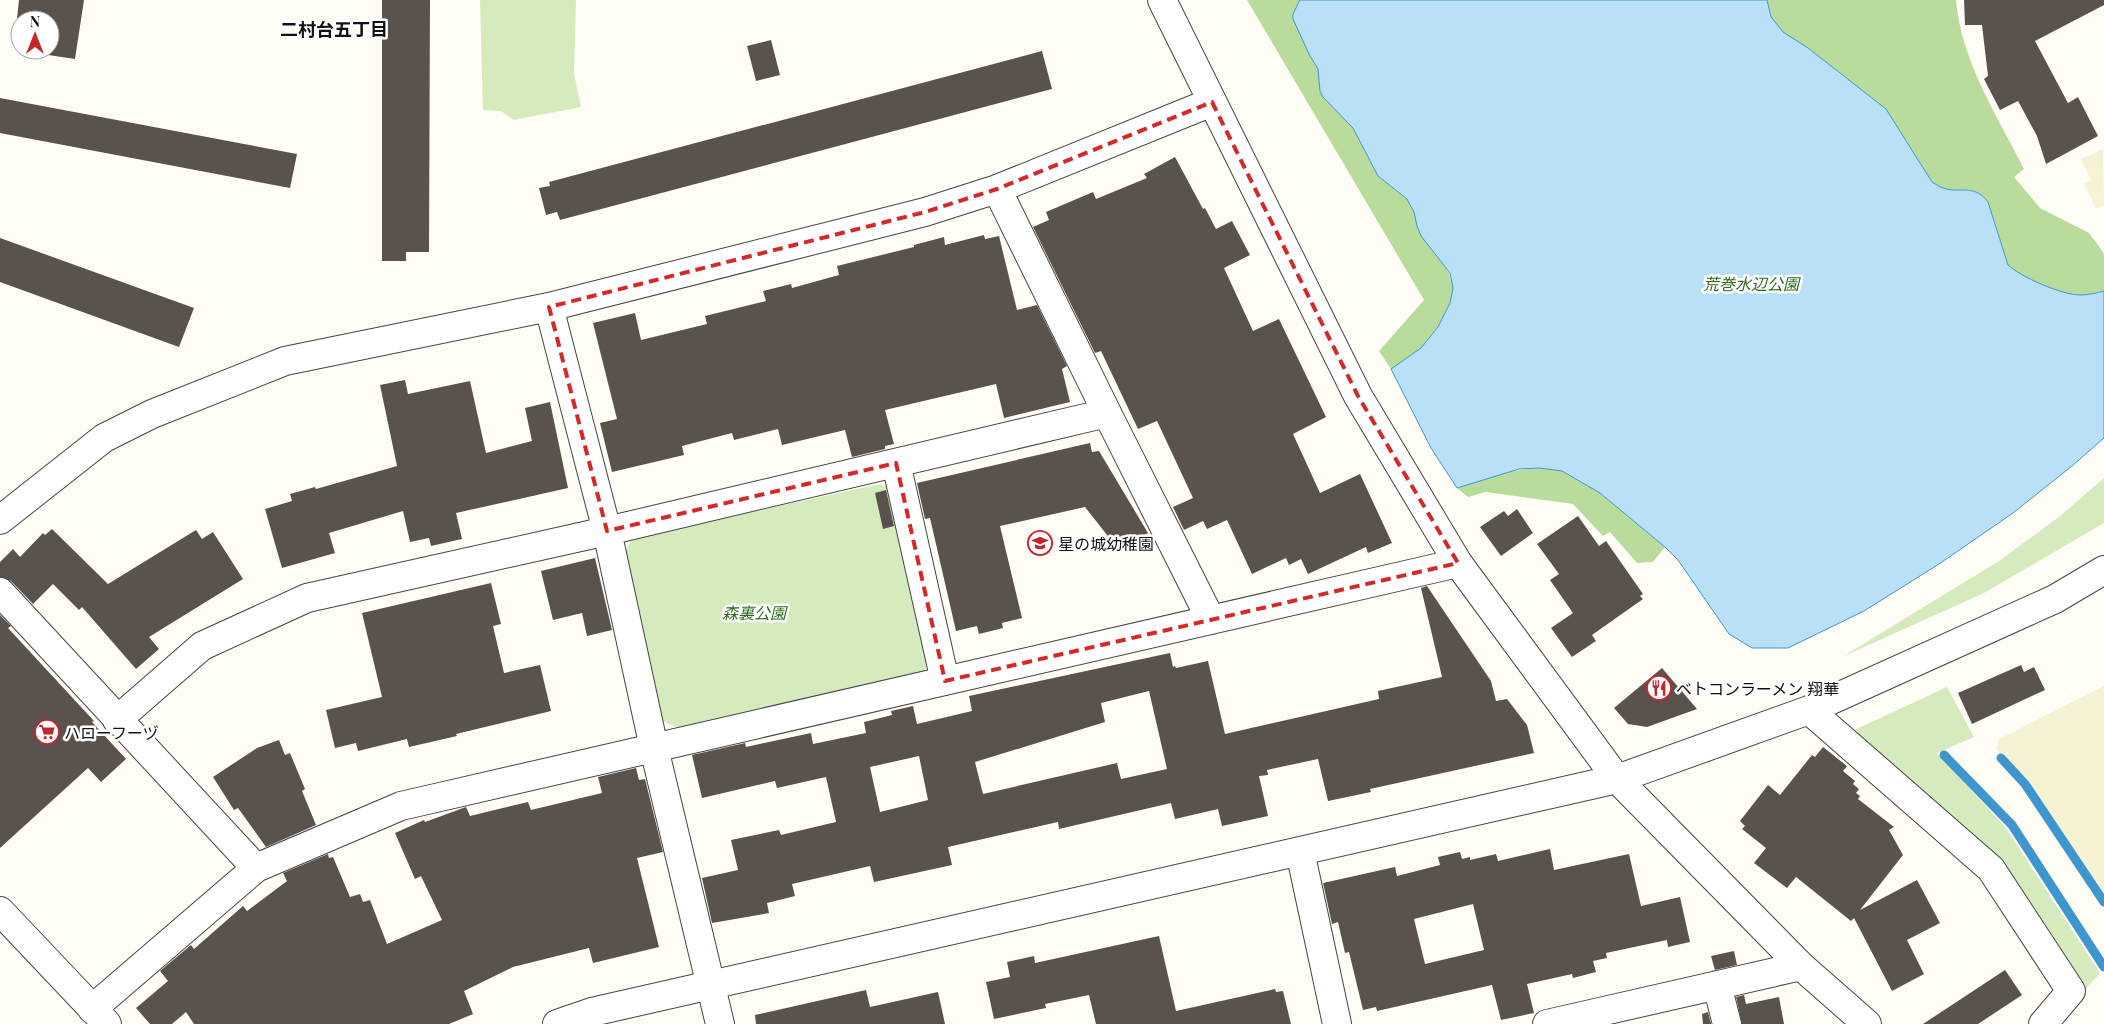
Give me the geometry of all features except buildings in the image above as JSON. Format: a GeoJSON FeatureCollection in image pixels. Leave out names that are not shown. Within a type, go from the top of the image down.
{"type":"FeatureCollection","features":[{"type":"Feature","properties":{"kind":"street"},"geometry":{"type":"LineString","coordinates":[[1162,0],[1358,396],[1458,563],[1617,779],[1801,966],[1867,1024]]}},
{"type":"Feature","properties":{"kind":"street"},"geometry":{"type":"LineString","coordinates":[[0,520],[104,438],[152,414],[232,381],[285,362],[549,306],[925,212],[997,189],[1212,102]]}},
{"type":"Feature","properties":{"kind":"street"},"geometry":{"type":"LineString","coordinates":[[997,189],[1107,414],[1211,620]]}},
{"type":"Feature","properties":{"kind":"street"},"geometry":{"type":"LineString","coordinates":[[549,306],[607,531],[654,748],[720,1024]]}},
{"type":"Feature","properties":{"kind":"street"},"geometry":{"type":"LineString","coordinates":[[117,720],[202,646],[306,598],[607,531],[1107,414]]}},
{"type":"Feature","properties":{"kind":"street"},"geometry":{"type":"LineString","coordinates":[[896,463],[945,681]]}},
{"type":"Feature","properties":{"kind":"street"},"geometry":{"type":"LineString","coordinates":[[0,911],[99,1017],[256,868],[400,806],[1458,563]]}},
{"type":"Feature","properties":{"kind":"street"},"geometry":{"type":"LineString","coordinates":[[557,1024],[592,1012],[711,984],[1617,779],[1808,710],[2055,600],[2104,570]]}},
{"type":"Feature","properties":{"kind":"street"},"geometry":{"type":"LineString","coordinates":[[0,592],[256,868]]}},
{"type":"Feature","properties":{"kind":"street"},"geometry":{"type":"LineString","coordinates":[[1808,710],[1991,869],[2071,990],[2043,1024]]}},
{"type":"Feature","properties":{"kind":"street"},"geometry":{"type":"LineString","coordinates":[[1300,851],[1337,1024]]}},
{"type":"Feature","properties":{"kind":"street"},"geometry":{"type":"LineString","coordinates":[[1554,1023],[1801,966]]}},
{"type":"Feature","properties":{"kind":"street"},"geometry":{"type":"LineString","coordinates":[[1716,985],[1727,1024]]}},
{"type":"Feature","properties":{"kind":"highlighted area"},"geometry":{"type":"Polygon","coordinates":[[[1212,102],[1358,396],[1458,563],[945,681],[896,463],[607,531],[549,307],[925,212],[997,189],[1212,102]]]}},
{"type":"Feature","properties":{"kind":"shaded area"},"geometry":{"type":"Polygon","coordinates":[[[2103,149],[2104,205],[2096,209],[2084,183],[2091,180],[2081,159],[2103,149]]]}},
{"type":"Feature","properties":{"kind":"shaded area"},"geometry":{"type":"Polygon","coordinates":[[[2104,686],[2104,894],[2029,782],[1996,749],[1999,739],[2104,686]]]}},
{"type":"Feature","properties":{"kind":"green space"},"geometry":{"type":"Polygon","coordinates":[[[480,0],[576,0],[574,73],[581,107],[514,120],[501,111],[483,110],[480,0]]]}},
{"type":"Feature","properties":{"kind":"green space"},"geometry":{"type":"Polygon","coordinates":[[[1247,0],[1300,0],[1293,14],[1309,54],[1318,69],[1320,91],[1323,97],[1353,128],[1378,176],[1407,199],[1414,212],[1417,226],[1449,273],[1453,288],[1450,303],[1438,327],[1421,348],[1391,369],[1379,351],[1424,300],[1247,0]]]}},
{"type":"Feature","properties":{"kind":"green space"},"geometry":{"type":"Polygon","coordinates":[[[1767,0],[1956,0],[1959,23],[1973,66],[1992,108],[2024,169],[2014,177],[2040,208],[2089,233],[2104,254],[2104,291],[2080,295],[2063,292],[2032,280],[2008,265],[1988,202],[1983,196],[1967,190],[1949,190],[1932,182],[1886,109],[1808,48],[1783,32],[1771,17],[1767,0]]]}},
{"type":"Feature","properties":{"kind":"green space"},"geometry":{"type":"Polygon","coordinates":[[[1539,468],[1562,471],[1600,493],[1665,547],[1653,562],[1637,563],[1610,532],[1603,536],[1573,504],[1486,492],[1468,497],[1457,488],[1511,471],[1539,468]]]}},
{"type":"Feature","properties":{"kind":"green space"},"geometry":{"type":"Polygon","coordinates":[[[2104,478],[2104,523],[1984,593],[1842,657],[1999,561],[2060,516],[2104,478]]]}},
{"type":"Feature","properties":{"kind":"green space","name":"森裏公園"},"geometry":{"type":"Polygon","coordinates":[[[880,484],[892,489],[931,659],[922,675],[679,729],[662,720],[625,552],[632,538],[880,484]]]}},
{"type":"Feature","properties":{"kind":"green space"},"geometry":{"type":"Polygon","coordinates":[[[1947,687],[1974,737],[1937,753],[2006,828],[2100,973],[2083,992],[1993,859],[1848,733],[1947,687]]]}},
{"type":"Feature","properties":{"kind":"water","name":"荒巻水辺公園"},"geometry":{"type":"Polygon","coordinates":[[[1300,0],[1767,0],[1771,17],[1783,32],[1808,48],[1886,109],[1932,182],[1949,190],[1967,190],[1983,196],[1988,202],[2008,265],[2032,280],[2063,292],[2080,295],[2104,291],[2104,438],[2013,513],[1939,564],[1864,611],[1788,648],[1752,648],[1729,634],[1678,560],[1665,547],[1600,493],[1562,471],[1539,468],[1519,469],[1457,488],[1431,448],[1391,369],[1421,348],[1438,327],[1450,303],[1453,288],[1450,273],[1421,236],[1414,212],[1407,199],[1378,176],[1353,128],[1323,97],[1320,91],[1318,69],[1293,19],[1293,14],[1300,0]]]}},
{"type":"Feature","properties":{"kind":"waterway"},"geometry":{"type":"LineString","coordinates":[[1944,755],[2012,825],[2104,967]]}},
{"type":"Feature","properties":{"kind":"waterway"},"geometry":{"type":"LineString","coordinates":[[2001,758],[2025,784],[2104,902]]}},
{"type":"Feature","properties":{"kind":"place","name":"星の城幼稚園"},"geometry":{"type":"Point","coordinates":[1040,543]}},
{"type":"Feature","properties":{"kind":"place","name":"ベトコンラーメン 翔華"},"geometry":{"type":"Point","coordinates":[1659,688]}},
{"type":"Feature","properties":{"kind":"place","name":"ハローフーヅ"},"geometry":{"type":"Point","coordinates":[47,732]}},
{"type":"Feature","properties":{"kind":"district","name":"二村台五丁目"},"geometry":{"type":"Point","coordinates":[334,29]}}]}
